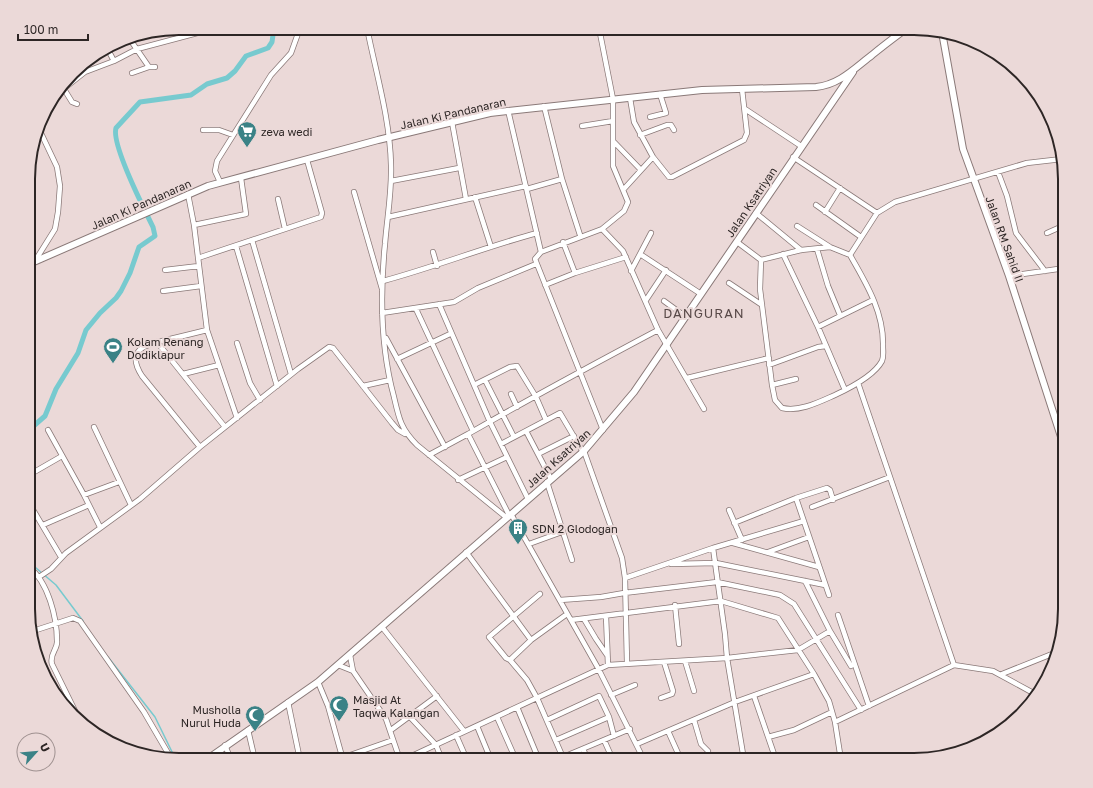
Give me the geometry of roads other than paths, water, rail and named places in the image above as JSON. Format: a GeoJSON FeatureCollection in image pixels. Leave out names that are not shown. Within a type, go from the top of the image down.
{"type":"FeatureCollection","features":[{"type":"Feature","properties":{"kind":"street"},"geometry":{"type":"LineString","coordinates":[[72,83],[87,71],[114,61],[137,49],[187,35]]}},
{"type":"Feature","properties":{"kind":"street"},"geometry":{"type":"LineString","coordinates":[[220,182],[215,171],[216,164],[271,75],[288,56],[297,35]]}},
{"type":"Feature","properties":{"kind":"street"},"geometry":{"type":"LineString","coordinates":[[368,35],[390,138],[392,181],[383,281],[382,313],[386,337],[385,349],[390,380],[405,434]]}},
{"type":"Feature","properties":{"kind":"street"},"geometry":{"type":"LineString","coordinates":[[600,35],[613,99],[613,166],[628,202],[627,207],[602,228],[563,242],[541,252],[535,258],[536,264],[603,430]]}},
{"type":"Feature","properties":{"kind":"street","name":"Jalan Ki Pandanaran"},"geometry":{"type":"LineString","coordinates":[[35,262],[152,209],[220,182],[241,178],[452,122],[508,110],[660,94],[702,90],[828,85],[853,72],[898,35]]}},
{"type":"Feature","properties":{"kind":"street","name":"Jalan RM Sahid II"},"geometry":{"type":"LineString","coordinates":[[943,38],[963,149],[1009,276],[1058,427]]}},
{"type":"Feature","properties":{"kind":"street"},"geometry":{"type":"LineString","coordinates":[[133,43],[149,67]]}},
{"type":"Feature","properties":{"kind":"street"},"geometry":{"type":"LineString","coordinates":[[110,53],[114,61]]}},
{"type":"Feature","properties":{"kind":"street"},"geometry":{"type":"LineString","coordinates":[[132,73],[149,67],[155,67]]}},
{"type":"Feature","properties":{"kind":"street","name":"Jalan Ksatriyan"},"geometry":{"type":"LineString","coordinates":[[215,753],[318,682],[466,552],[584,452],[634,392],[666,343],[686,317],[737,242],[793,157],[853,72]]}},
{"type":"Feature","properties":{"kind":"street"},"geometry":{"type":"LineString","coordinates":[[828,85],[837,96]]}},
{"type":"Feature","properties":{"kind":"street"},"geometry":{"type":"LineString","coordinates":[[630,98],[634,122],[640,135],[669,177],[740,142],[747,133],[742,89]]}},
{"type":"Feature","properties":{"kind":"street"},"geometry":{"type":"LineString","coordinates":[[65,91],[72,102],[77,104]]}},
{"type":"Feature","properties":{"kind":"street"},"geometry":{"type":"LineString","coordinates":[[650,117],[666,113],[660,94]]}},
{"type":"Feature","properties":{"kind":"street"},"geometry":{"type":"LineString","coordinates":[[544,106],[562,179],[580,235]]}},
{"type":"Feature","properties":{"kind":"street"},"geometry":{"type":"LineString","coordinates":[[744,109],[801,146]]}},
{"type":"Feature","properties":{"kind":"street"},"geometry":{"type":"LineString","coordinates":[[508,110],[541,252]]}},
{"type":"Feature","properties":{"kind":"street"},"geometry":{"type":"LineString","coordinates":[[582,126],[613,121]]}},
{"type":"Feature","properties":{"kind":"street"},"geometry":{"type":"LineString","coordinates":[[452,122],[459,168],[466,199]]}},
{"type":"Feature","properties":{"kind":"street"},"geometry":{"type":"LineString","coordinates":[[640,135],[667,125],[671,125],[674,130]]}},
{"type":"Feature","properties":{"kind":"street"},"geometry":{"type":"LineString","coordinates":[[203,130],[219,130],[233,135]]}},
{"type":"Feature","properties":{"kind":"street"},"geometry":{"type":"LineString","coordinates":[[35,259],[55,229],[60,186],[57,167],[42,136]]}},
{"type":"Feature","properties":{"kind":"street"},"geometry":{"type":"LineString","coordinates":[[614,142],[641,170]]}},
{"type":"Feature","properties":{"kind":"street"},"geometry":{"type":"LineString","coordinates":[[623,190],[654,157]]}},
{"type":"Feature","properties":{"kind":"street"},"geometry":{"type":"LineString","coordinates":[[793,157],[877,213]]}},
{"type":"Feature","properties":{"kind":"street"},"geometry":{"type":"LineString","coordinates":[[198,258],[322,215],[307,160]]}},
{"type":"Feature","properties":{"kind":"street"},"geometry":{"type":"LineString","coordinates":[[850,255],[877,213],[901,199],[1027,163],[1057,160]]}},
{"type":"Feature","properties":{"kind":"street"},"geometry":{"type":"LineString","coordinates":[[392,181],[459,168]]}},
{"type":"Feature","properties":{"kind":"street"},"geometry":{"type":"LineString","coordinates":[[998,172],[1007,196],[1016,233],[1045,271]]}},
{"type":"Feature","properties":{"kind":"street"},"geometry":{"type":"LineString","coordinates":[[194,225],[246,214],[241,178]]}},
{"type":"Feature","properties":{"kind":"street"},"geometry":{"type":"LineString","coordinates":[[388,217],[562,179]]}},
{"type":"Feature","properties":{"kind":"street"},"geometry":{"type":"LineString","coordinates":[[825,212],[840,188]]}},
{"type":"Feature","properties":{"kind":"street"},"geometry":{"type":"LineString","coordinates":[[354,192],[383,292]]}},
{"type":"Feature","properties":{"kind":"street"},"geometry":{"type":"LineString","coordinates":[[188,194],[194,225],[207,330],[237,418]]}},
{"type":"Feature","properties":{"kind":"street"},"geometry":{"type":"LineString","coordinates":[[476,197],[490,247]]}},
{"type":"Feature","properties":{"kind":"street"},"geometry":{"type":"LineString","coordinates":[[278,199],[285,229]]}},
{"type":"Feature","properties":{"kind":"street"},"geometry":{"type":"LineString","coordinates":[[816,205],[861,237]]}},
{"type":"Feature","properties":{"kind":"street"},"geometry":{"type":"LineString","coordinates":[[756,213],[801,250]]}},
{"type":"Feature","properties":{"kind":"street"},"geometry":{"type":"LineString","coordinates":[[761,260],[760,278],[762,305],[769,365],[775,400],[780,406],[786,408],[803,407],[858,384],[877,367],[882,358],[882,327],[873,300],[850,255],[830,247],[797,226]]}},
{"type":"Feature","properties":{"kind":"street"},"geometry":{"type":"LineString","coordinates":[[602,228],[621,249],[626,257],[658,330],[704,409]]}},
{"type":"Feature","properties":{"kind":"street"},"geometry":{"type":"LineString","coordinates":[[1047,233],[1058,228]]}},
{"type":"Feature","properties":{"kind":"street"},"geometry":{"type":"LineString","coordinates":[[383,281],[437,266],[490,247],[537,233]]}},
{"type":"Feature","properties":{"kind":"street"},"geometry":{"type":"LineString","coordinates":[[631,271],[651,233]]}},
{"type":"Feature","properties":{"kind":"street"},"geometry":{"type":"LineString","coordinates":[[252,240],[291,374]]}},
{"type":"Feature","properties":{"kind":"street"},"geometry":{"type":"LineString","coordinates":[[563,242],[575,273]]}},
{"type":"Feature","properties":{"kind":"street"},"geometry":{"type":"LineString","coordinates":[[737,242],[761,260]]}},
{"type":"Feature","properties":{"kind":"street"},"geometry":{"type":"LineString","coordinates":[[236,246],[277,386]]}},
{"type":"Feature","properties":{"kind":"street"},"geometry":{"type":"LineString","coordinates":[[761,260],[801,250],[830,247]]}},
{"type":"Feature","properties":{"kind":"street"},"geometry":{"type":"LineString","coordinates":[[817,249],[828,286],[840,315]]}},
{"type":"Feature","properties":{"kind":"street"},"geometry":{"type":"LineString","coordinates":[[434,252],[437,266]]}},
{"type":"Feature","properties":{"kind":"street"},"geometry":{"type":"LineString","coordinates":[[640,254],[701,294]]}},
{"type":"Feature","properties":{"kind":"street"},"geometry":{"type":"LineString","coordinates":[[783,254],[818,327],[845,390]]}},
{"type":"Feature","properties":{"kind":"street"},"geometry":{"type":"LineString","coordinates":[[545,285],[575,273],[626,257]]}},
{"type":"Feature","properties":{"kind":"street"},"geometry":{"type":"LineString","coordinates":[[382,313],[416,309],[457,301],[478,288],[536,264]]}},
{"type":"Feature","properties":{"kind":"street"},"geometry":{"type":"LineString","coordinates":[[165,270],[199,266]]}},
{"type":"Feature","properties":{"kind":"street"},"geometry":{"type":"LineString","coordinates":[[1009,276],[1058,269]]}},
{"type":"Feature","properties":{"kind":"street"},"geometry":{"type":"LineString","coordinates":[[646,300],[666,270]]}},
{"type":"Feature","properties":{"kind":"street"},"geometry":{"type":"LineString","coordinates":[[729,283],[762,305]]}},
{"type":"Feature","properties":{"kind":"street"},"geometry":{"type":"LineString","coordinates":[[163,291],[201,286]]}},
{"type":"Feature","properties":{"kind":"street"},"geometry":{"type":"LineString","coordinates":[[818,327],[873,300]]}},
{"type":"Feature","properties":{"kind":"street"},"geometry":{"type":"LineString","coordinates":[[664,301],[686,317]]}},
{"type":"Feature","properties":{"kind":"street"},"geometry":{"type":"LineString","coordinates":[[439,304],[450,334],[490,422],[528,499]]}},
{"type":"Feature","properties":{"kind":"street"},"geometry":{"type":"LineString","coordinates":[[416,309],[471,432],[485,468],[509,515],[529,544],[598,668],[641,753]]}},
{"type":"Feature","properties":{"kind":"street"},"geometry":{"type":"LineString","coordinates":[[200,447],[169,410],[137,367],[136,355],[140,349],[148,344],[207,330]]}},
{"type":"Feature","properties":{"kind":"street"},"geometry":{"type":"LineString","coordinates":[[429,455],[536,397],[580,371],[658,330]]}},
{"type":"Feature","properties":{"kind":"street"},"geometry":{"type":"LineString","coordinates":[[397,359],[450,334]]}},
{"type":"Feature","properties":{"kind":"street"},"geometry":{"type":"LineString","coordinates":[[386,337],[445,447]]}},
{"type":"Feature","properties":{"kind":"street"},"geometry":{"type":"LineString","coordinates":[[157,342],[226,428]]}},
{"type":"Feature","properties":{"kind":"street"},"geometry":{"type":"LineString","coordinates":[[237,343],[250,383],[260,400]]}},
{"type":"Feature","properties":{"kind":"street"},"geometry":{"type":"LineString","coordinates":[[769,365],[818,347],[826,346]]}},
{"type":"Feature","properties":{"kind":"street"},"geometry":{"type":"LineString","coordinates":[[39,576],[51,569],[61,557],[131,505],[291,374],[331,347],[396,429],[405,434],[458,480],[509,515]]}},
{"type":"Feature","properties":{"kind":"street"},"geometry":{"type":"LineString","coordinates":[[687,378],[769,358]]}},
{"type":"Feature","properties":{"kind":"street"},"geometry":{"type":"LineString","coordinates":[[183,374],[219,365]]}},
{"type":"Feature","properties":{"kind":"street"},"geometry":{"type":"LineString","coordinates":[[474,385],[515,365],[519,368],[536,397],[546,420]]}},
{"type":"Feature","properties":{"kind":"street"},"geometry":{"type":"LineString","coordinates":[[772,385],[796,379]]}},
{"type":"Feature","properties":{"kind":"street"},"geometry":{"type":"LineString","coordinates":[[363,386],[390,380]]}},
{"type":"Feature","properties":{"kind":"street"},"geometry":{"type":"LineString","coordinates":[[485,380],[514,437]]}},
{"type":"Feature","properties":{"kind":"street"},"geometry":{"type":"LineString","coordinates":[[858,384],[954,665]]}},
{"type":"Feature","properties":{"kind":"street"},"geometry":{"type":"LineString","coordinates":[[511,394],[518,407]]}},
{"type":"Feature","properties":{"kind":"street"},"geometry":{"type":"LineString","coordinates":[[501,444],[560,414],[584,452],[621,553],[625,578],[624,593],[627,663]]}},
{"type":"Feature","properties":{"kind":"street"},"geometry":{"type":"LineString","coordinates":[[94,427],[131,505]]}},
{"type":"Feature","properties":{"kind":"street"},"geometry":{"type":"LineString","coordinates":[[48,430],[90,505],[100,527]]}},
{"type":"Feature","properties":{"kind":"street"},"geometry":{"type":"LineString","coordinates":[[526,431],[538,454],[549,481],[562,532],[572,560]]}},
{"type":"Feature","properties":{"kind":"street"},"geometry":{"type":"LineString","coordinates":[[538,454],[574,436]]}},
{"type":"Feature","properties":{"kind":"street"},"geometry":{"type":"LineString","coordinates":[[35,472],[62,456]]}},
{"type":"Feature","properties":{"kind":"street"},"geometry":{"type":"LineString","coordinates":[[458,480],[507,457]]}},
{"type":"Feature","properties":{"kind":"street"},"geometry":{"type":"LineString","coordinates":[[812,506],[833,500],[890,477]]}},
{"type":"Feature","properties":{"kind":"street"},"geometry":{"type":"LineString","coordinates":[[84,495],[120,482]]}},
{"type":"Feature","properties":{"kind":"street"},"geometry":{"type":"LineString","coordinates":[[734,523],[796,498],[827,488],[830,490],[833,500]]}},
{"type":"Feature","properties":{"kind":"street"},"geometry":{"type":"LineString","coordinates":[[796,498],[829,595]]}},
{"type":"Feature","properties":{"kind":"street"},"geometry":{"type":"LineString","coordinates":[[43,525],[90,505]]}},
{"type":"Feature","properties":{"kind":"street"},"geometry":{"type":"LineString","coordinates":[[729,510],[742,540]]}},
{"type":"Feature","properties":{"kind":"street"},"geometry":{"type":"LineString","coordinates":[[35,512],[61,557]]}},
{"type":"Feature","properties":{"kind":"street"},"geometry":{"type":"LineString","coordinates":[[625,578],[713,548],[804,521]]}},
{"type":"Feature","properties":{"kind":"street"},"geometry":{"type":"LineString","coordinates":[[529,544],[562,532]]}},
{"type":"Feature","properties":{"kind":"street"},"geometry":{"type":"LineString","coordinates":[[768,552],[809,537]]}},
{"type":"Feature","properties":{"kind":"street"},"geometry":{"type":"LineString","coordinates":[[732,543],[819,566]]}},
{"type":"Feature","properties":{"kind":"street"},"geometry":{"type":"LineString","coordinates":[[713,548],[721,601],[727,658],[743,753]]}},
{"type":"Feature","properties":{"kind":"street"},"geometry":{"type":"LineString","coordinates":[[466,552],[531,640]]}},
{"type":"Feature","properties":{"kind":"street"},"geometry":{"type":"LineString","coordinates":[[665,565],[716,562],[826,585]]}},
{"type":"Feature","properties":{"kind":"street"},"geometry":{"type":"LineString","coordinates":[[35,573],[39,576],[49,600],[55,623],[57,643],[51,656],[51,661],[73,706]]}},
{"type":"Feature","properties":{"kind":"street"},"geometry":{"type":"LineString","coordinates":[[805,581],[830,631],[851,666]]}},
{"type":"Feature","properties":{"kind":"street"},"geometry":{"type":"LineString","coordinates":[[560,600],[601,597],[717,582],[786,598],[794,604],[861,710]]}},
{"type":"Feature","properties":{"kind":"street"},"geometry":{"type":"LineString","coordinates":[[540,594],[489,637],[504,656],[510,660],[527,680],[537,698],[562,753]]}},
{"type":"Feature","properties":{"kind":"street"},"geometry":{"type":"LineString","coordinates":[[571,620],[721,601],[778,618],[814,674],[832,712],[840,753]]}},
{"type":"Feature","properties":{"kind":"street"},"geometry":{"type":"LineString","coordinates":[[675,606],[679,644]]}},
{"type":"Feature","properties":{"kind":"street"},"geometry":{"type":"LineString","coordinates":[[510,660],[531,640],[567,614]]}},
{"type":"Feature","properties":{"kind":"street"},"geometry":{"type":"LineString","coordinates":[[838,615],[869,706]]}},
{"type":"Feature","properties":{"kind":"street"},"geometry":{"type":"LineString","coordinates":[[606,616],[608,665]]}},
{"type":"Feature","properties":{"kind":"street"},"geometry":{"type":"LineString","coordinates":[[36,630],[73,618],[80,621],[144,712],[168,753]]}},
{"type":"Feature","properties":{"kind":"street"},"geometry":{"type":"LineString","coordinates":[[584,619],[607,655]]}},
{"type":"Feature","properties":{"kind":"street"},"geometry":{"type":"LineString","coordinates":[[382,627],[464,731]]}},
{"type":"Feature","properties":{"kind":"street"},"geometry":{"type":"LineString","coordinates":[[420,752],[598,668],[608,665],[727,658],[798,650],[830,631]]}},
{"type":"Feature","properties":{"kind":"street"},"geometry":{"type":"LineString","coordinates":[[350,654],[353,672],[383,714],[391,730],[398,753]]}},
{"type":"Feature","properties":{"kind":"street"},"geometry":{"type":"LineString","coordinates":[[1002,674],[1050,655]]}},
{"type":"Feature","properties":{"kind":"street"},"geometry":{"type":"LineString","coordinates":[[685,661],[694,691]]}},
{"type":"Feature","properties":{"kind":"street"},"geometry":{"type":"LineString","coordinates":[[660,698],[672,694],[674,691],[664,662]]}},
{"type":"Feature","properties":{"kind":"street"},"geometry":{"type":"LineString","coordinates":[[338,665],[353,672]]}},
{"type":"Feature","properties":{"kind":"street"},"geometry":{"type":"LineString","coordinates":[[835,722],[954,665],[993,671],[1002,674],[1032,692]]}},
{"type":"Feature","properties":{"kind":"street"},"geometry":{"type":"LineString","coordinates":[[637,744],[735,702],[814,674]]}},
{"type":"Feature","properties":{"kind":"street"},"geometry":{"type":"LineString","coordinates":[[318,682],[326,701],[340,753]]}},
{"type":"Feature","properties":{"kind":"street"},"geometry":{"type":"LineString","coordinates":[[611,695],[635,685]]}},
{"type":"Feature","properties":{"kind":"street"},"geometry":{"type":"LineString","coordinates":[[391,730],[437,696]]}},
{"type":"Feature","properties":{"kind":"street"},"geometry":{"type":"LineString","coordinates":[[547,720],[598,696],[601,698],[614,736]]}},
{"type":"Feature","properties":{"kind":"street"},"geometry":{"type":"LineString","coordinates":[[754,696],[774,753]]}},
{"type":"Feature","properties":{"kind":"street"},"geometry":{"type":"LineString","coordinates":[[288,702],[299,753]]}},
{"type":"Feature","properties":{"kind":"street"},"geometry":{"type":"LineString","coordinates":[[517,707],[536,753]]}},
{"type":"Feature","properties":{"kind":"street"},"geometry":{"type":"LineString","coordinates":[[768,737],[794,730],[832,712]]}},
{"type":"Feature","properties":{"kind":"street"},"geometry":{"type":"LineString","coordinates":[[497,716],[513,753]]}},
{"type":"Feature","properties":{"kind":"street"},"geometry":{"type":"LineString","coordinates":[[410,717],[436,745],[439,753]]}},
{"type":"Feature","properties":{"kind":"street"},"geometry":{"type":"LineString","coordinates":[[556,740],[609,718]]}},
{"type":"Feature","properties":{"kind":"street"},"geometry":{"type":"LineString","coordinates":[[694,720],[701,744],[708,752]]}},
{"type":"Feature","properties":{"kind":"street"},"geometry":{"type":"LineString","coordinates":[[477,726],[488,753]]}},
{"type":"Feature","properties":{"kind":"street"},"geometry":{"type":"LineString","coordinates":[[575,753],[630,729]]}},
{"type":"Feature","properties":{"kind":"street"},"geometry":{"type":"LineString","coordinates":[[248,730],[253,753]]}},
{"type":"Feature","properties":{"kind":"street"},"geometry":{"type":"LineString","coordinates":[[668,731],[678,753]]}},
{"type":"Feature","properties":{"kind":"street"},"geometry":{"type":"LineString","coordinates":[[456,735],[464,753]]}},
{"type":"Feature","properties":{"kind":"street"},"geometry":{"type":"LineString","coordinates":[[358,753],[393,740]]}},
{"type":"Feature","properties":{"kind":"street"},"geometry":{"type":"LineString","coordinates":[[604,740],[610,753]]}},
{"type":"Feature","properties":{"kind":"street"},"geometry":{"type":"LineString","coordinates":[[225,745],[228,753]]}},
{"type":"Feature","properties":{"kind":"street"},"geometry":{"type":"LineString","coordinates":[[583,749],[585,753]]}},
{"type":"Feature","properties":{"kind":"waterway"},"geometry":{"type":"LineString","coordinates":[[35,425],[45,416],[56,389],[78,353],[86,330],[121,291],[130,273],[139,247],[155,236],[153,227],[123,162],[118,148],[116,128],[140,102],[191,95],[207,84],[227,78],[235,71],[246,56],[268,48],[272,42],[273,35]]}},
{"type":"Feature","properties":{"kind":"waterway"},"geometry":{"type":"LineString","coordinates":[[35,567],[56,585],[83,621]]}},
{"type":"Feature","properties":{"kind":"waterway"},"geometry":{"type":"LineString","coordinates":[[108,657],[155,717],[173,753]]}},
{"type":"Feature","properties":{"kind":"place","name":"zeva wedi"},"geometry":{"type":"Point","coordinates":[247,148]}},
{"type":"Feature","properties":{"kind":"place","name":"Kolam Renang Dodiklapur"},"geometry":{"type":"Point","coordinates":[113,364]}},
{"type":"Feature","properties":{"kind":"place","name":"SDN 2 Glodogan"},"geometry":{"type":"Point","coordinates":[518,545]}},
{"type":"Feature","properties":{"kind":"place","name":"Masjid At Taqwa Kalangan"},"geometry":{"type":"Point","coordinates":[339,722]}},
{"type":"Feature","properties":{"kind":"place","name":"Musholla Nurul Huda"},"geometry":{"type":"Point","coordinates":[255,732]}},
{"type":"Feature","properties":{"kind":"district","name":"DANGURAN"},"geometry":{"type":"Point","coordinates":[704,313]}}]}
